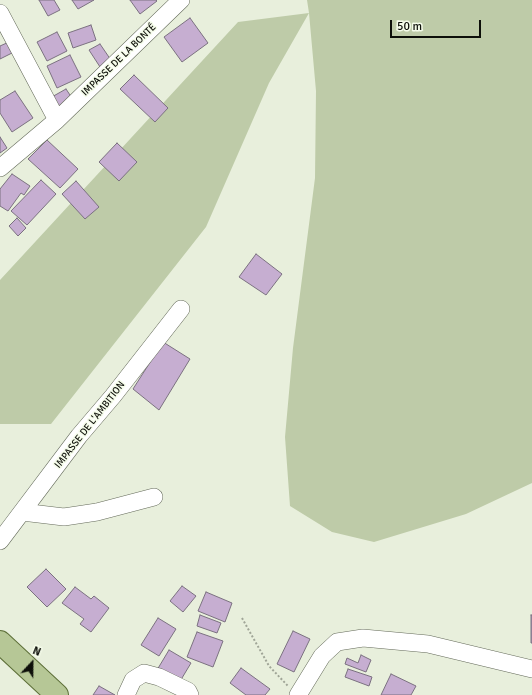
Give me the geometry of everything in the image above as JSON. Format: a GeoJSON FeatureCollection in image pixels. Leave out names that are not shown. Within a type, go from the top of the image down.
{"type":"FeatureCollection","features":[{"type":"Feature","properties":{"kind":"main road"},"geometry":{"type":"LineString","coordinates":[[0,642],[57,695]]}},
{"type":"Feature","properties":{"kind":"street","name":"IMPASSE DE LA BONTÉ"},"geometry":{"type":"LineString","coordinates":[[0,168],[57,120],[181,0]]}},
{"type":"Feature","properties":{"kind":"street"},"geometry":{"type":"LineString","coordinates":[[0,13],[57,120]]}},
{"type":"Feature","properties":{"kind":"street","name":"IMPASSE DE L'AMBITION"},"geometry":{"type":"LineString","coordinates":[[0,541],[79,436],[113,396],[181,309]]}},
{"type":"Feature","properties":{"kind":"street"},"geometry":{"type":"LineString","coordinates":[[22,512],[64,517],[97,512],[154,497]]}},
{"type":"Feature","properties":{"kind":"street"},"geometry":{"type":"LineString","coordinates":[[295,692],[322,656],[338,642],[363,638],[428,644],[532,669]]}},
{"type":"Feature","properties":{"kind":"street"},"geometry":{"type":"LineString","coordinates":[[126,695],[133,680],[144,673],[159,677],[188,690],[190,695]]}},
{"type":"Feature","properties":{"kind":"path"},"geometry":{"type":"LineString","coordinates":[[242,618],[269,666],[295,692]]}},
{"type":"Feature","properties":{"kind":"green space"},"geometry":{"type":"Polygon","coordinates":[[[307,0],[532,0],[532,483],[466,514],[374,542],[332,532],[290,506],[285,437],[293,348],[315,178],[316,91],[307,0]]]}},
{"type":"Feature","properties":{"kind":"green space"},"geometry":{"type":"Polygon","coordinates":[[[309,13],[269,83],[206,227],[51,424],[0,424],[0,280],[238,22],[309,13]]]}},
{"type":"Feature","properties":{"kind":"building"},"geometry":{"type":"Polygon","coordinates":[[[39,0],[54,0],[60,10],[48,16],[39,0]]]}},
{"type":"Feature","properties":{"kind":"building"},"geometry":{"type":"Polygon","coordinates":[[[72,0],[94,0],[78,9],[72,0]]]}},
{"type":"Feature","properties":{"kind":"building"},"geometry":{"type":"Polygon","coordinates":[[[130,0],[156,0],[157,1],[140,14],[130,0]]]}},
{"type":"Feature","properties":{"kind":"building"},"geometry":{"type":"Polygon","coordinates":[[[190,18],[208,43],[182,62],[164,37],[190,18]]]}},
{"type":"Feature","properties":{"kind":"building"},"geometry":{"type":"Polygon","coordinates":[[[91,25],[96,40],[73,48],[68,33],[91,25]]]}},
{"type":"Feature","properties":{"kind":"building"},"geometry":{"type":"Polygon","coordinates":[[[57,32],[67,51],[47,61],[37,42],[57,32]]]}},
{"type":"Feature","properties":{"kind":"building"},"geometry":{"type":"Polygon","coordinates":[[[9,42],[14,52],[0,59],[0,46],[9,42]]]}},
{"type":"Feature","properties":{"kind":"building"},"geometry":{"type":"Polygon","coordinates":[[[100,44],[113,63],[102,70],[89,50],[100,44]]]}},
{"type":"Feature","properties":{"kind":"building"},"geometry":{"type":"Polygon","coordinates":[[[70,55],[81,77],[57,88],[47,66],[70,55]]]}},
{"type":"Feature","properties":{"kind":"building"},"geometry":{"type":"Polygon","coordinates":[[[134,75],[168,108],[155,122],[120,89],[134,75]]]}},
{"type":"Feature","properties":{"kind":"building"},"geometry":{"type":"Polygon","coordinates":[[[66,89],[72,98],[56,108],[50,98],[66,89]]]}},
{"type":"Feature","properties":{"kind":"building"},"geometry":{"type":"Polygon","coordinates":[[[15,91],[33,118],[12,132],[0,113],[0,100],[15,91]]]}},
{"type":"Feature","properties":{"kind":"building"},"geometry":{"type":"Polygon","coordinates":[[[0,137],[7,148],[0,153],[0,137]]]}},
{"type":"Feature","properties":{"kind":"building"},"geometry":{"type":"Polygon","coordinates":[[[47,140],[78,169],[60,188],[28,159],[47,140]]]}},
{"type":"Feature","properties":{"kind":"building"},"geometry":{"type":"Polygon","coordinates":[[[117,143],[137,162],[119,181],[99,162],[117,143]]]}},
{"type":"Feature","properties":{"kind":"building"},"geometry":{"type":"Polygon","coordinates":[[[12,174],[30,186],[24,195],[21,193],[8,211],[0,206],[0,189],[12,174]]]}},
{"type":"Feature","properties":{"kind":"building"},"geometry":{"type":"Polygon","coordinates":[[[41,180],[56,194],[27,225],[11,211],[41,180]]]}},
{"type":"Feature","properties":{"kind":"building"},"geometry":{"type":"Polygon","coordinates":[[[76,181],[99,207],[85,219],[62,194],[76,181]]]}},
{"type":"Feature","properties":{"kind":"building"},"geometry":{"type":"Polygon","coordinates":[[[17,218],[26,228],[18,236],[9,226],[17,218]]]}},
{"type":"Feature","properties":{"kind":"building"},"geometry":{"type":"Polygon","coordinates":[[[256,254],[282,274],[266,295],[239,277],[256,254]]]}},
{"type":"Feature","properties":{"kind":"building"},"geometry":{"type":"Polygon","coordinates":[[[163,342],[190,359],[159,410],[133,389],[163,342]]]}},
{"type":"Feature","properties":{"kind":"building"},"geometry":{"type":"Polygon","coordinates":[[[46,569],[66,589],[47,607],[27,587],[46,569]]]}},
{"type":"Feature","properties":{"kind":"building"},"geometry":{"type":"Polygon","coordinates":[[[182,586],[196,596],[183,612],[170,601],[182,586]]]}},
{"type":"Feature","properties":{"kind":"building"},"geometry":{"type":"Polygon","coordinates":[[[75,587],[91,599],[94,596],[109,608],[91,632],[80,624],[84,619],[62,603],[75,587]]]}},
{"type":"Feature","properties":{"kind":"building"},"geometry":{"type":"Polygon","coordinates":[[[206,592],[232,603],[225,622],[198,611],[206,592]]]}},
{"type":"Feature","properties":{"kind":"building"},"geometry":{"type":"Polygon","coordinates":[[[200,615],[221,623],[217,633],[197,626],[200,615]]]}},
{"type":"Feature","properties":{"kind":"building"},"geometry":{"type":"Polygon","coordinates":[[[532,615],[532,643],[531,643],[532,615]]]}},
{"type":"Feature","properties":{"kind":"building"},"geometry":{"type":"Polygon","coordinates":[[[158,618],[176,629],[159,656],[141,645],[158,618]]]}},
{"type":"Feature","properties":{"kind":"building"},"geometry":{"type":"Polygon","coordinates":[[[293,631],[310,639],[294,672],[277,664],[293,631]]]}},
{"type":"Feature","properties":{"kind":"building"},"geometry":{"type":"Polygon","coordinates":[[[197,632],[223,641],[213,667],[187,657],[197,632]]]}},
{"type":"Feature","properties":{"kind":"building"},"geometry":{"type":"Polygon","coordinates":[[[169,650],[191,663],[179,683],[157,670],[169,650]]]}},
{"type":"Feature","properties":{"kind":"building"},"geometry":{"type":"Polygon","coordinates":[[[361,655],[371,660],[366,672],[345,664],[347,658],[358,663],[361,655]]]}},
{"type":"Feature","properties":{"kind":"building"},"geometry":{"type":"Polygon","coordinates":[[[241,668],[270,689],[265,695],[246,695],[230,683],[241,668]]]}},
{"type":"Feature","properties":{"kind":"building"},"geometry":{"type":"Polygon","coordinates":[[[348,669],[372,677],[369,686],[345,677],[348,669]]]}},
{"type":"Feature","properties":{"kind":"building"},"geometry":{"type":"Polygon","coordinates":[[[391,674],[416,686],[411,695],[381,695],[391,674]]]}},
{"type":"Feature","properties":{"kind":"building"},"geometry":{"type":"Polygon","coordinates":[[[99,686],[115,695],[93,695],[99,686]]]}}]}
